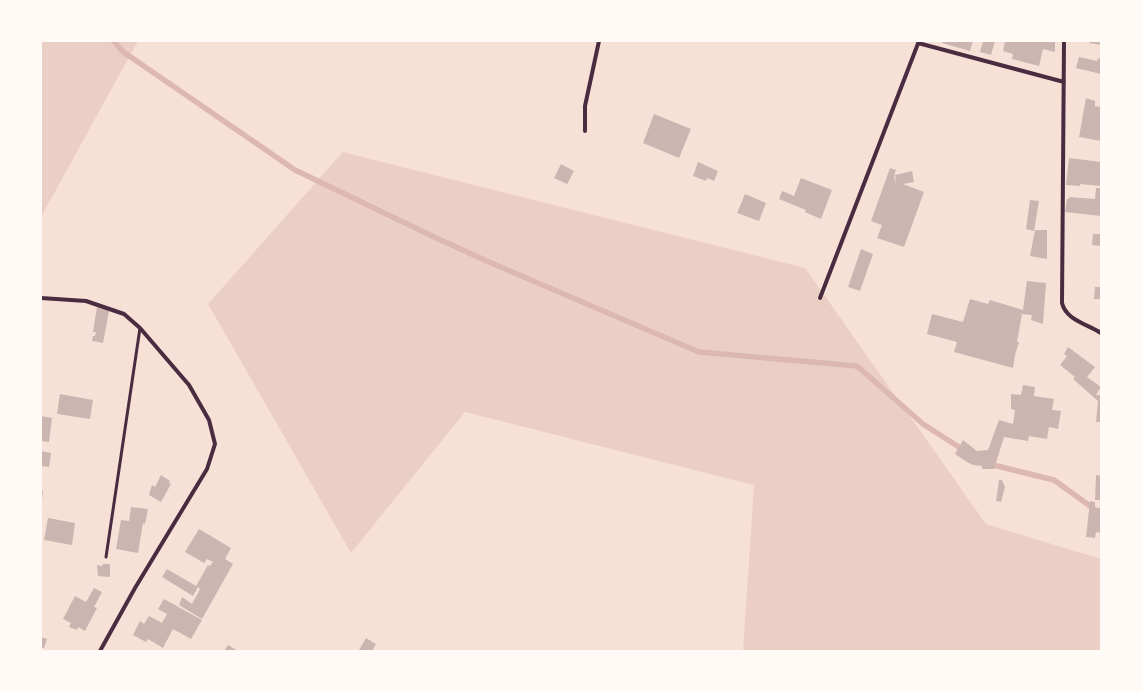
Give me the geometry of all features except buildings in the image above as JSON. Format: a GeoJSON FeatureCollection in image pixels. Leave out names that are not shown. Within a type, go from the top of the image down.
{"type":"FeatureCollection","features":[{"type":"Feature","properties":{"kind":"street"},"geometry":{"type":"LineString","coordinates":[[585,131],[585,106],[599,41]]}},
{"type":"Feature","properties":{"kind":"street"},"geometry":{"type":"LineString","coordinates":[[1064,41],[1062,303],[1063,309],[1074,319],[1101,333]]}},
{"type":"Feature","properties":{"kind":"street"},"geometry":{"type":"LineString","coordinates":[[820,298],[918,42],[1064,82]]}},
{"type":"Feature","properties":{"kind":"street"},"geometry":{"type":"LineString","coordinates":[[41,298],[86,301],[124,314],[140,328],[189,385],[209,420],[215,444],[208,470],[135,588],[100,651]]}},
{"type":"Feature","properties":{"kind":"lane"},"geometry":{"type":"LineString","coordinates":[[106,557],[140,328]]}},
{"type":"Feature","properties":{"kind":"shaded area"},"geometry":{"type":"Polygon","coordinates":[[[41,41],[138,41],[41,217],[41,41]]]}},
{"type":"Feature","properties":{"kind":"shaded area"},"geometry":{"type":"Polygon","coordinates":[[[343,152],[805,268],[986,524],[1101,559],[1101,651],[743,651],[754,485],[465,412],[351,553],[208,304],[343,152]]]}},
{"type":"Feature","properties":{"kind":"waterway"},"geometry":{"type":"LineString","coordinates":[[114,41],[122,51],[295,170],[489,262],[699,352],[857,366],[923,424],[965,451]]}},
{"type":"Feature","properties":{"kind":"waterway"},"geometry":{"type":"LineString","coordinates":[[989,464],[1054,480],[1101,514]]}}]}
